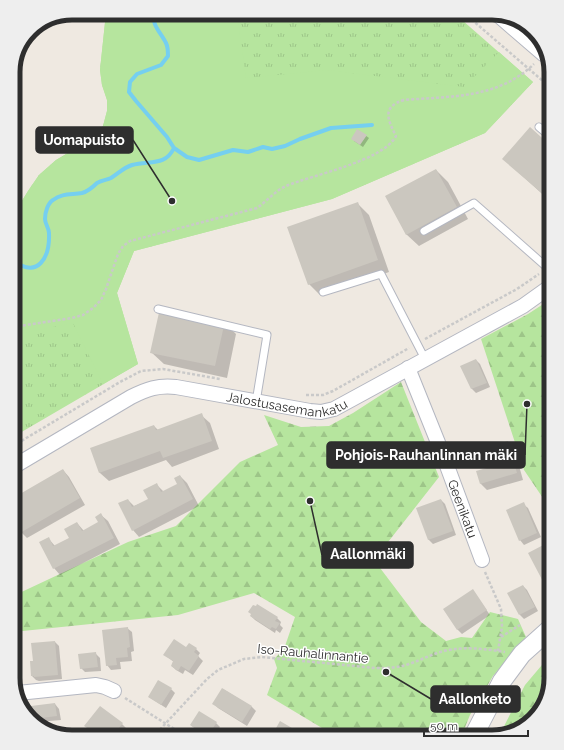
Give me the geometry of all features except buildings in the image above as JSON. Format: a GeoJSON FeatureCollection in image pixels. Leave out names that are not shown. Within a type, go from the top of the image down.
{"type":"FeatureCollection","features":[{"type":"Feature","properties":{"kind":"street"},"geometry":{"type":"LineString","coordinates":[[512,25],[536,46]]}},
{"type":"Feature","properties":{"kind":"street","name":"Jalostusasemankatu"},"geometry":{"type":"LineString","coordinates":[[20,463],[131,397],[152,388],[163,386],[176,387],[297,410],[322,412],[334,409],[523,306],[544,291]]}},
{"type":"Feature","properties":{"kind":"street","name":"Geenikatu"},"geometry":{"type":"LineString","coordinates":[[408,368],[443,454],[482,560]]}},
{"type":"Feature","properties":{"kind":"street"},"geometry":{"type":"LineString","coordinates":[[477,730],[502,681],[522,654],[544,634]]}},
{"type":"Feature","properties":{"kind":"street"},"geometry":{"type":"LineString","coordinates":[[23,693],[96,685],[114,691]]}},
{"type":"Feature","properties":{"kind":"lane"},"geometry":{"type":"LineString","coordinates":[[539,127],[544,131]]}},
{"type":"Feature","properties":{"kind":"lane"},"geometry":{"type":"LineString","coordinates":[[424,231],[474,203],[544,265]]}},
{"type":"Feature","properties":{"kind":"lane"},"geometry":{"type":"LineString","coordinates":[[323,292],[381,274],[425,359]]}},
{"type":"Feature","properties":{"kind":"lane"},"geometry":{"type":"LineString","coordinates":[[158,309],[268,335],[256,402]]}},
{"type":"Feature","properties":{"kind":"path"},"geometry":{"type":"LineString","coordinates":[[472,20],[544,82]]}},
{"type":"Feature","properties":{"kind":"path"},"geometry":{"type":"LineString","coordinates":[[20,326],[72,318],[83,315],[93,308],[101,300],[118,254],[123,246],[130,241],[257,208],[271,195],[286,186],[369,157],[384,149],[393,142],[396,136],[388,120],[388,113],[397,103],[404,100],[475,94],[492,90],[511,82],[529,69],[541,57]]}},
{"type":"Feature","properties":{"kind":"path"},"geometry":{"type":"LineString","coordinates":[[300,394],[323,395],[333,391],[517,289],[544,272]]}},
{"type":"Feature","properties":{"kind":"path"},"geometry":{"type":"LineString","coordinates":[[20,442],[141,371],[168,370],[228,381]]}},
{"type":"Feature","properties":{"kind":"path"},"geometry":{"type":"LineString","coordinates":[[482,560],[488,580],[501,609],[502,627],[498,651]]}},
{"type":"Feature","properties":{"kind":"path"},"geometry":{"type":"LineString","coordinates":[[500,637],[520,624]]}},
{"type":"Feature","properties":{"kind":"path","name":"Iso-Rauhalinnantie"},"geometry":{"type":"LineString","coordinates":[[158,730],[207,679],[218,670],[231,663],[244,659],[262,657],[375,668],[393,668],[409,664],[443,651],[462,648],[522,654]]}},
{"type":"Feature","properties":{"kind":"path"},"geometry":{"type":"LineString","coordinates":[[114,691],[176,730]]}},
{"type":"Feature","properties":{"kind":"green space"},"geometry":{"type":"Polygon","coordinates":[[[105,20],[462,20],[533,82],[485,133],[332,199],[134,251],[117,293],[138,364],[20,433],[20,204],[39,175],[56,160],[95,137],[103,126],[107,111],[107,100],[102,85],[100,70],[105,20]]]}},
{"type":"Feature","properties":{"kind":"green space"},"geometry":{"type":"Polygon","coordinates":[[[105,20],[238,20],[246,78],[327,70],[464,87],[499,52],[533,82],[485,133],[332,199],[134,251],[117,293],[138,364],[103,384],[73,323],[20,334],[20,204],[39,175],[56,160],[95,137],[103,126],[107,111],[107,100],[102,85],[100,70],[105,20]]]}},
{"type":"Feature","properties":{"kind":"green space"},"geometry":{"type":"Polygon","coordinates":[[[544,304],[544,500],[524,470],[481,339],[528,314],[544,304]]]}},
{"type":"Feature","properties":{"kind":"green space"},"geometry":{"type":"Polygon","coordinates":[[[401,382],[439,477],[374,560],[421,622],[446,641],[461,637],[472,638],[490,612],[518,619],[526,637],[493,676],[470,715],[464,730],[325,730],[267,695],[277,668],[274,659],[284,649],[295,617],[254,593],[178,615],[20,631],[20,593],[128,542],[176,526],[240,462],[278,445],[264,415],[301,427],[329,426],[353,413],[401,382]]]}},
{"type":"Feature","properties":{"kind":"green space"},"geometry":{"type":"Polygon","coordinates":[[[544,663],[544,684],[537,704],[529,715],[521,721],[503,729],[525,685],[544,663]]]}},
{"type":"Feature","properties":{"kind":"waterway"},"geometry":{"type":"LineString","coordinates":[[20,265],[29,268],[36,267],[45,257],[49,242],[49,233],[45,216],[48,205],[51,201],[63,195],[78,194],[91,189],[97,183],[111,178],[132,165],[156,162],[166,158],[174,148],[167,137],[129,92],[130,82],[137,74],[161,65],[168,56],[167,45],[154,20]]}},
{"type":"Feature","properties":{"kind":"waterway"},"geometry":{"type":"LineString","coordinates":[[174,148],[187,157],[199,160],[233,150],[248,152],[263,147],[272,149],[285,146],[331,128],[372,125]]}},
{"type":"Feature","properties":{"kind":"place","name":"Uomapuisto"},"geometry":{"type":"Point","coordinates":[172,201]}},
{"type":"Feature","properties":{"kind":"place","name":"Pohjois-Rauhanlinnan mäki"},"geometry":{"type":"Point","coordinates":[527,404]}},
{"type":"Feature","properties":{"kind":"place","name":"Aallonmäki"},"geometry":{"type":"Point","coordinates":[310,501]}},
{"type":"Feature","properties":{"kind":"place","name":"Aallonketo"},"geometry":{"type":"Point","coordinates":[386,672]}}]}
